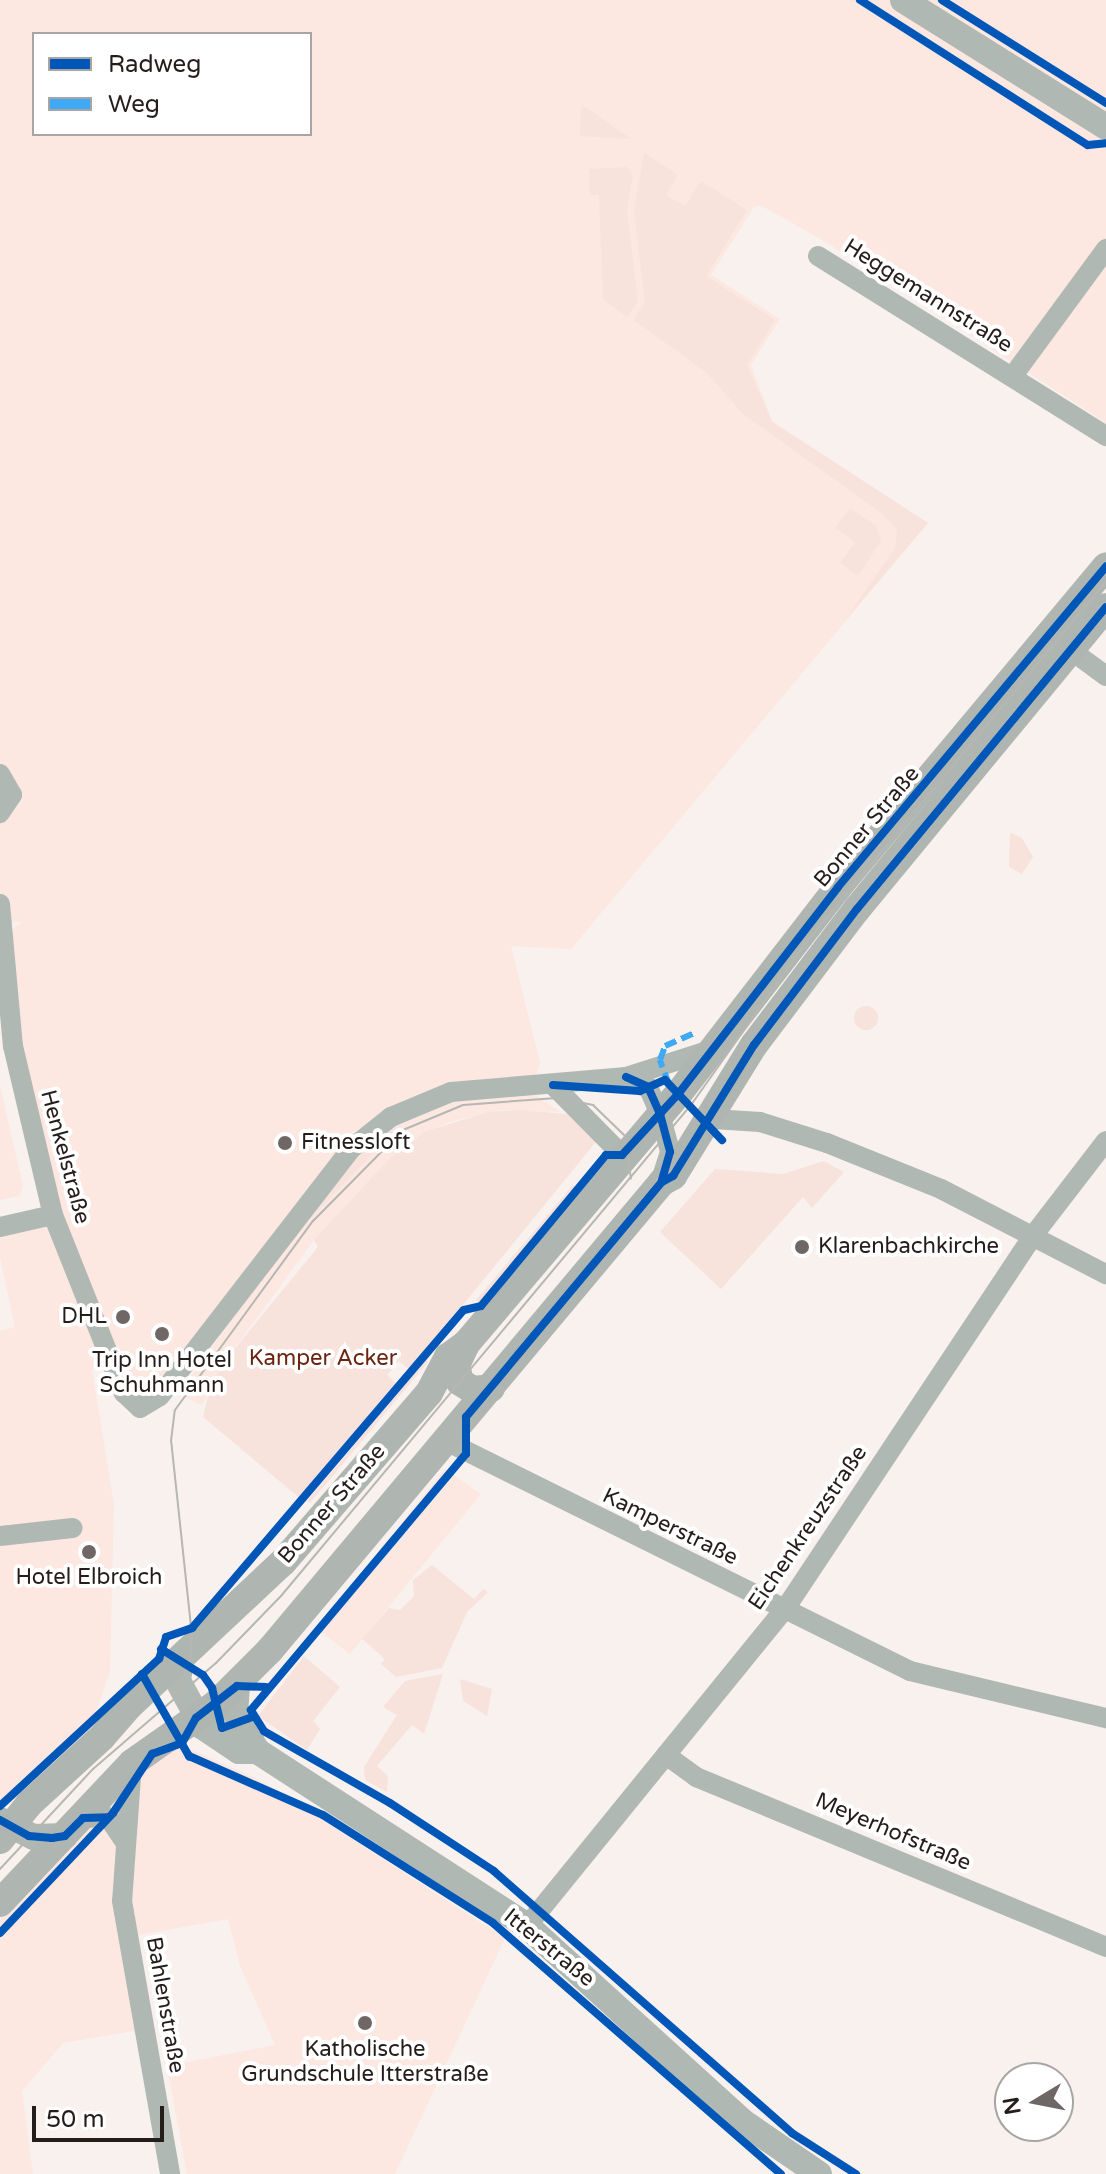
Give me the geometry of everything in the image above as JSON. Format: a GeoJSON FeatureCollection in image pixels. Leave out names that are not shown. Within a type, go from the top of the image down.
{"type":"FeatureCollection","features":[{"type":"Feature","properties":{"kind":"main road","name":"Bonner Straße"},"geometry":{"type":"LineString","coordinates":[[3,1829],[283,1562],[429,1393],[448,1357],[466,1344],[714,1049],[838,887],[1038,653],[1106,566]]}},
{"type":"Feature","properties":{"kind":"main road","name":"Bonner Straße"},"geometry":{"type":"LineString","coordinates":[[0,1903],[132,1763],[237,1686],[662,1182],[673,1176],[713,1119],[754,1045],[857,909],[1106,607]]}},
{"type":"Feature","properties":{"kind":"main road"},"geometry":{"type":"LineString","coordinates":[[466,1344],[456,1365],[460,1382],[473,1390],[491,1388]]}},
{"type":"Feature","properties":{"kind":"street"},"geometry":{"type":"LineString","coordinates":[[903,0],[1106,127]]}},
{"type":"Feature","properties":{"kind":"street","name":"Heggemannstraße"},"geometry":{"type":"LineString","coordinates":[[1012,377],[1106,249]]}},
{"type":"Feature","properties":{"kind":"street","name":"Heggemannstraße"},"geometry":{"type":"LineString","coordinates":[[818,256],[1106,436]]}},
{"type":"Feature","properties":{"kind":"street"},"geometry":{"type":"LineString","coordinates":[[1038,653],[1072,651],[1106,676]]}},
{"type":"Feature","properties":{"kind":"street"},"geometry":{"type":"LineString","coordinates":[[0,774],[12,795],[0,813]]}},
{"type":"Feature","properties":{"kind":"street","name":"Henkelstraße"},"geometry":{"type":"LineString","coordinates":[[0,904],[13,1046],[53,1215],[124,1393],[136,1407],[148,1406],[160,1396],[286,1227],[369,1133],[407,1108],[451,1092],[553,1085]]}},
{"type":"Feature","properties":{"kind":"street"},"geometry":{"type":"LineString","coordinates":[[553,1085],[626,1077],[714,1049]]}},
{"type":"Feature","properties":{"kind":"street"},"geometry":{"type":"LineString","coordinates":[[626,1077],[648,1087],[660,1114],[670,1152],[662,1182]]}},
{"type":"Feature","properties":{"kind":"street"},"geometry":{"type":"LineString","coordinates":[[553,1085],[622,1155]]}},
{"type":"Feature","properties":{"kind":"street"},"geometry":{"type":"LineString","coordinates":[[713,1119],[760,1122],[827,1143],[941,1189],[1106,1274]]}},
{"type":"Feature","properties":{"kind":"street","name":"Eichenkreuzstraße"},"geometry":{"type":"LineString","coordinates":[[527,1926],[785,1609],[1032,1237],[1106,1141]]}},
{"type":"Feature","properties":{"kind":"street"},"geometry":{"type":"LineString","coordinates":[[0,1227],[53,1215]]}},
{"type":"Feature","properties":{"kind":"street","name":"Kamperstraße"},"geometry":{"type":"LineString","coordinates":[[446,1441],[910,1671],[1106,1718]]}},
{"type":"Feature","properties":{"kind":"street"},"geometry":{"type":"LineString","coordinates":[[0,1536],[73,1528]]}},
{"type":"Feature","properties":{"kind":"street","name":"Itterstraße"},"geometry":{"type":"LineString","coordinates":[[181,1661],[178,1681],[196,1718],[211,1734],[239,1751],[257,1751]]}},
{"type":"Feature","properties":{"kind":"street","name":"Itterstraße"},"geometry":{"type":"LineString","coordinates":[[237,1686],[235,1712],[257,1751],[527,1926],[743,2122],[819,2174]]}},
{"type":"Feature","properties":{"kind":"street","name":"Meyerhofstraße"},"geometry":{"type":"LineString","coordinates":[[666,1755],[696,1777],[1106,1947]]}},
{"type":"Feature","properties":{"kind":"street","name":"Bahlenstraße"},"geometry":{"type":"LineString","coordinates":[[132,1763],[122,1901],[170,2174]]}},
{"type":"Feature","properties":{"kind":"street"},"geometry":{"type":"LineString","coordinates":[[3,1829],[34,1837],[108,1817],[126,1844]]}},
{"type":"Feature","properties":{"kind":"shaded area"},"geometry":{"type":"Polygon","coordinates":[[[0,0],[1106,0],[1106,423],[826,242],[760,205],[754,207],[711,275],[780,319],[751,365],[772,421],[928,523],[571,949],[511,946],[540,1063],[535,1078],[481,1085],[371,1129],[163,1390],[137,1385],[115,1359],[92,1369],[114,1504],[110,1672],[86,1739],[23,1802],[0,1803],[0,1331],[15,1327],[0,1258],[0,1231],[56,1216],[25,1094],[7,934],[22,922],[0,921],[0,0]]]}},
{"type":"Feature","properties":{"kind":"shaded area"},"geometry":{"type":"Polygon","coordinates":[[[0,1086],[23,1186],[19,1196],[0,1200],[0,1086]]]}},
{"type":"Feature","properties":{"kind":"shaded area"},"geometry":{"type":"Polygon","coordinates":[[[531,1092],[560,1112],[502,1110],[452,1121],[412,1139],[314,1240],[228,1357],[202,1405],[178,1394],[288,1242],[399,1125],[455,1101],[531,1092]]]}},
{"type":"Feature","properties":{"kind":"shaded area"},"geometry":{"type":"Polygon","coordinates":[[[445,1469],[481,1494],[350,1654],[317,1629],[445,1469]]]}},
{"type":"Feature","properties":{"kind":"shaded area"},"geometry":{"type":"Polygon","coordinates":[[[167,1739],[262,1781],[505,1938],[395,2174],[187,2174],[167,2066],[275,2045],[240,1966],[228,1919],[127,1937],[145,2029],[63,2043],[22,2091],[33,2174],[0,2174],[0,1920],[167,1739]]]}},
{"type":"Feature","properties":{"kind":"green space"},"geometry":{"type":"Polygon","coordinates":[[[581,107],[587,108],[631,139],[580,136],[581,107]]]}},
{"type":"Feature","properties":{"kind":"green space"},"geometry":{"type":"Polygon","coordinates":[[[644,153],[678,175],[666,195],[685,206],[701,181],[747,210],[706,276],[775,320],[747,365],[772,422],[928,523],[845,620],[895,548],[897,530],[884,515],[742,413],[708,374],[634,320],[645,302],[634,211],[644,153]]]}},
{"type":"Feature","properties":{"kind":"green space"},"geometry":{"type":"Polygon","coordinates":[[[627,167],[633,175],[627,211],[638,301],[627,317],[603,299],[599,195],[590,195],[589,169],[627,167]]]}},
{"type":"Feature","properties":{"kind":"green space"},"geometry":{"type":"Polygon","coordinates":[[[850,508],[876,526],[881,541],[858,576],[840,563],[855,542],[835,528],[850,508]]]}},
{"type":"Feature","properties":{"kind":"green space"},"geometry":{"type":"Polygon","coordinates":[[[1010,833],[1022,838],[1033,857],[1022,874],[1009,867],[1010,833]]]}},
{"type":"Feature","properties":{"kind":"green space"},"geometry":{"type":"Polygon","coordinates":[[[866,1006],[877,1013],[878,1018],[871,1029],[866,1030],[855,1023],[854,1018],[861,1007],[866,1006]]]}},
{"type":"Feature","properties":{"kind":"green space","name":"Kamper Acker"},"geometry":{"type":"Polygon","coordinates":[[[519,1110],[567,1114],[599,1138],[410,1370],[399,1361],[387,1375],[397,1384],[301,1499],[203,1417],[210,1388],[228,1357],[318,1247],[314,1240],[391,1157],[424,1132],[488,1112],[519,1110]]]}},
{"type":"Feature","properties":{"kind":"green space"},"geometry":{"type":"Polygon","coordinates":[[[399,1125],[391,1135],[308,1221],[360,1151],[399,1125]]]}},
{"type":"Feature","properties":{"kind":"green space"},"geometry":{"type":"Polygon","coordinates":[[[824,1161],[844,1172],[812,1208],[803,1197],[721,1289],[660,1232],[715,1169],[783,1174],[824,1161]]]}},
{"type":"Feature","properties":{"kind":"green space"},"geometry":{"type":"Polygon","coordinates":[[[573,1185],[576,1188],[479,1303],[476,1300],[573,1185]]]}},
{"type":"Feature","properties":{"kind":"green space"},"geometry":{"type":"Polygon","coordinates":[[[426,1360],[428,1362],[310,1503],[307,1501],[426,1360]]]}},
{"type":"Feature","properties":{"kind":"green space"},"geometry":{"type":"Polygon","coordinates":[[[432,1565],[474,1599],[483,1589],[488,1592],[467,1612],[442,1668],[396,1677],[381,1664],[385,1659],[362,1639],[389,1608],[400,1610],[414,1596],[413,1580],[432,1565]]]}},
{"type":"Feature","properties":{"kind":"green space"},"geometry":{"type":"Polygon","coordinates":[[[304,1656],[340,1687],[313,1721],[320,1729],[307,1750],[258,1716],[304,1656]]]}},
{"type":"Feature","properties":{"kind":"green space"},"geometry":{"type":"Polygon","coordinates":[[[443,1674],[424,1734],[412,1725],[377,1766],[388,1776],[387,1792],[365,1780],[364,1767],[397,1715],[383,1707],[405,1681],[443,1674]]]}},
{"type":"Feature","properties":{"kind":"green space"},"geometry":{"type":"Polygon","coordinates":[[[460,1679],[492,1689],[487,1716],[463,1701],[460,1679]]]}},
{"type":"Feature","properties":{"kind":"tram line"},"geometry":{"type":"LineString","coordinates":[[0,1869],[93,1769],[216,1663],[281,1596],[691,1105],[805,944],[1106,581]]}},
{"type":"Feature","properties":{"kind":"tram line"},"geometry":{"type":"LineString","coordinates":[[174,1695],[189,1665],[192,1636],[171,1441],[175,1410],[313,1221],[403,1130],[463,1105],[557,1098],[593,1105],[625,1136],[631,1179]]}},
{"type":"Feature","properties":{"kind":"marked path"},"geometry":{"type":"LineString","coordinates":[[669,1084],[660,1060],[665,1046],[696,1032]]}},
{"type":"Feature","properties":{"kind":"cycle path"},"geometry":{"type":"LineString","coordinates":[[860,0],[1088,145],[1106,143]]}},
{"type":"Feature","properties":{"kind":"cycle path"},"geometry":{"type":"LineString","coordinates":[[942,0],[1106,103]]}},
{"type":"Feature","properties":{"kind":"cycle path"},"geometry":{"type":"LineString","coordinates":[[0,1806],[159,1659],[166,1637],[192,1628],[464,1310],[481,1306],[606,1155],[622,1155],[679,1093],[838,887],[1106,566]]}},
{"type":"Feature","properties":{"kind":"cycle path"},"geometry":{"type":"LineString","coordinates":[[856,2174],[792,2133],[494,1871],[390,1803],[264,1731],[251,1710],[466,1454],[466,1417],[662,1182],[673,1176],[754,1045],[857,909],[1106,607]]}},
{"type":"Feature","properties":{"kind":"cycle path"},"geometry":{"type":"LineString","coordinates":[[626,1077],[648,1087],[660,1114],[670,1152],[662,1180]]}},
{"type":"Feature","properties":{"kind":"cycle path"},"geometry":{"type":"LineString","coordinates":[[553,1085],[640,1091],[665,1080],[722,1140]]}},
{"type":"Feature","properties":{"kind":"cycle path"},"geometry":{"type":"LineString","coordinates":[[161,1649],[203,1675],[212,1688],[222,1728],[253,1717]]}},
{"type":"Feature","properties":{"kind":"cycle path"},"geometry":{"type":"LineString","coordinates":[[142,1674],[189,1756],[323,1815],[493,1923],[781,2174]]}},
{"type":"Feature","properties":{"kind":"cycle path"},"geometry":{"type":"LineString","coordinates":[[0,1933],[113,1813],[152,1754],[182,1743],[196,1718],[237,1686],[266,1687]]}},
{"type":"Feature","properties":{"kind":"cycle path"},"geometry":{"type":"LineString","coordinates":[[0,1820],[29,1836],[52,1838],[65,1836],[83,1818],[108,1817]]}},
{"type":"Feature","properties":{"kind":"place","name":"Fitnessloft"},"geometry":{"type":"Point","coordinates":[285,1143]}},
{"type":"Feature","properties":{"kind":"place","name":"Klarenbachkirche"},"geometry":{"type":"Point","coordinates":[802,1247]}},
{"type":"Feature","properties":{"kind":"place","name":"DHL"},"geometry":{"type":"Point","coordinates":[123,1317]}},
{"type":"Feature","properties":{"kind":"place","name":"Trip Inn Hotel Schuhmann"},"geometry":{"type":"Point","coordinates":[162,1334]}},
{"type":"Feature","properties":{"kind":"place","name":"Hotel Elbroich"},"geometry":{"type":"Point","coordinates":[89,1552]}},
{"type":"Feature","properties":{"kind":"place","name":"Katholische Grundschule Itterstraße"},"geometry":{"type":"Point","coordinates":[365,2023]}}]}
